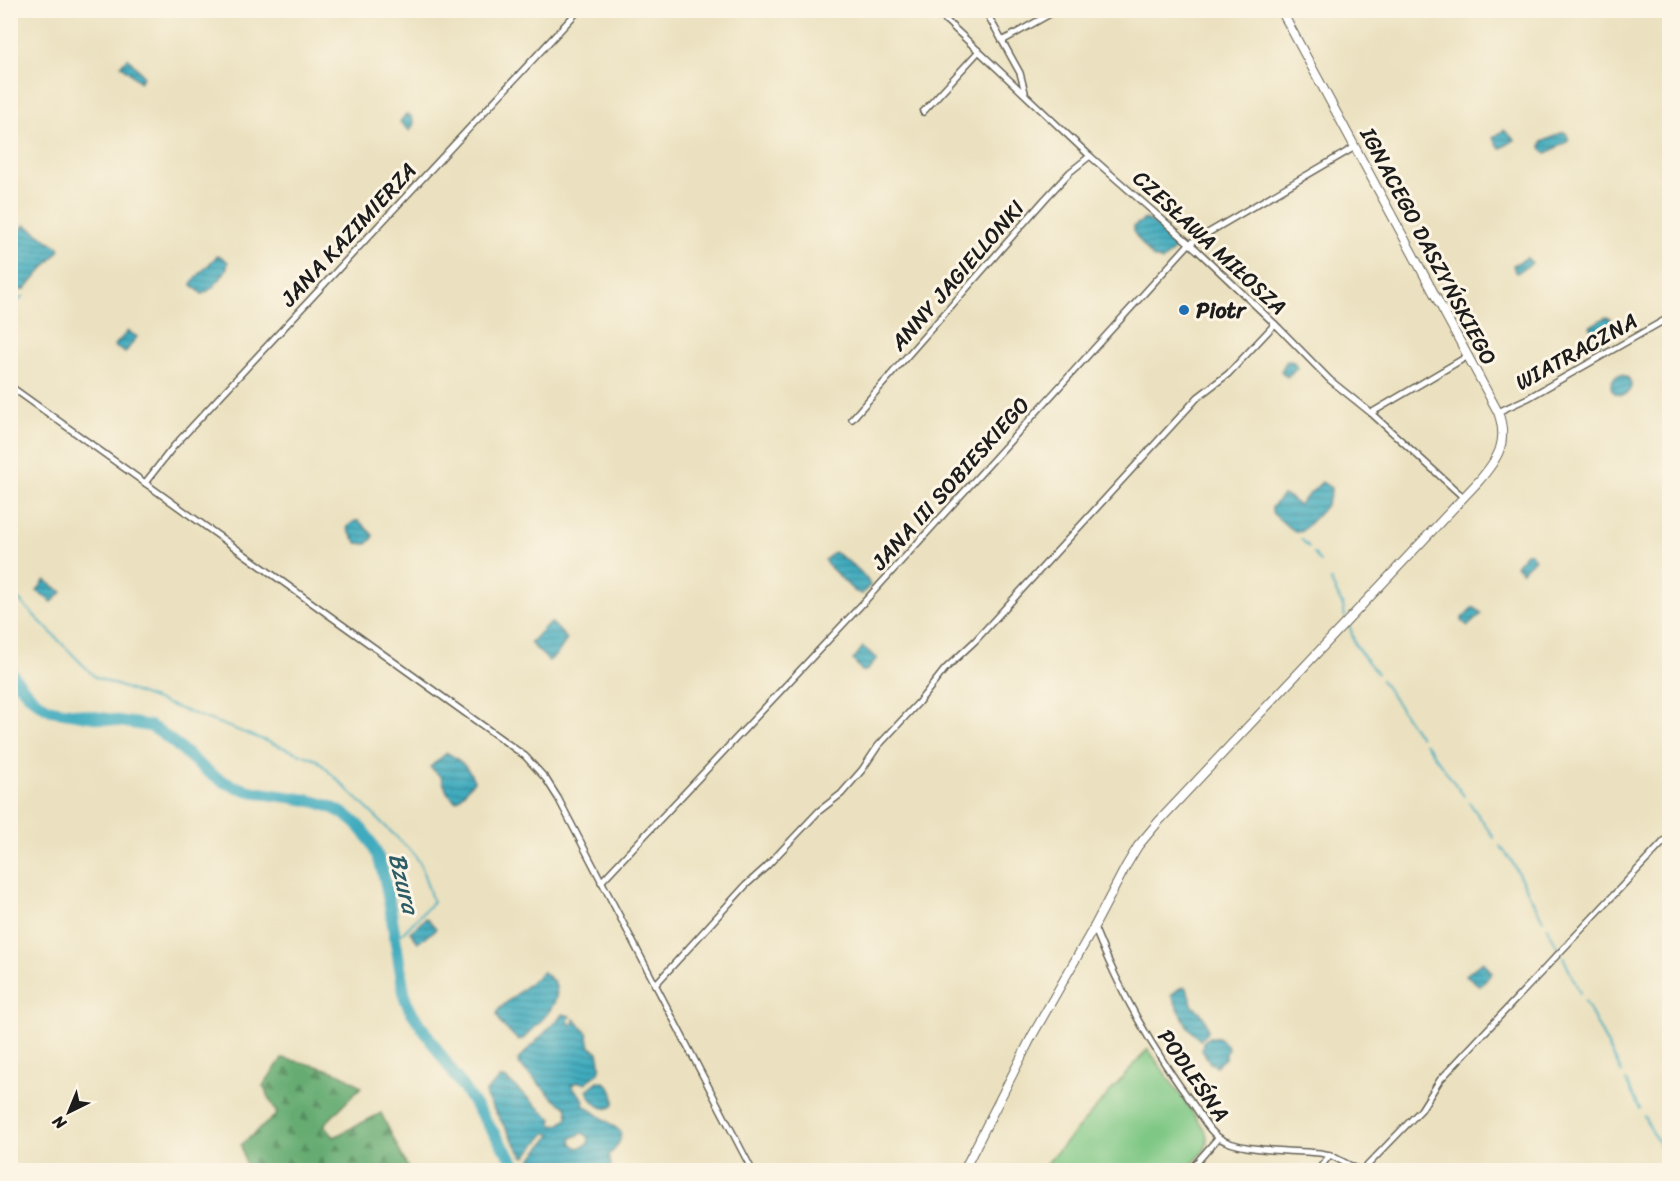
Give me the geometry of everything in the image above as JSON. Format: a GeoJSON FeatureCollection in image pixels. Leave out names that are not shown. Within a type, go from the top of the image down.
{"type":"FeatureCollection","features":[{"type":"Feature","properties":{"kind":"street","name":"JANA KAZIMIERZA"},"geometry":{"type":"LineString","coordinates":[[145,483],[174,446],[579,10]]}},
{"type":"Feature","properties":{"kind":"street","name":"CZESŁAWA MIŁOSZA"},"geometry":{"type":"LineString","coordinates":[[935,10],[1090,156],[1275,324],[1330,380],[1371,413],[1463,497]]}},
{"type":"Feature","properties":{"kind":"street"},"geometry":{"type":"LineString","coordinates":[[985,10],[1020,73],[1026,94]]}},
{"type":"Feature","properties":{"kind":"street"},"geometry":{"type":"LineString","coordinates":[[1002,41],[1057,10]]}},
{"type":"Feature","properties":{"kind":"street","name":"IGNACEGO DASZYŃSKIEGO"},"geometry":{"type":"LineString","coordinates":[[964,1170],[1025,1048],[1126,866],[1146,836],[1489,469],[1498,455],[1503,436],[1498,412],[1281,10]]}},
{"type":"Feature","properties":{"kind":"street"},"geometry":{"type":"LineString","coordinates":[[923,112],[979,51]]}},
{"type":"Feature","properties":{"kind":"street","name":"JANA III SOBIESKIEGO"},"geometry":{"type":"LineString","coordinates":[[601,882],[873,593],[950,505],[1189,244],[1355,147]]}},
{"type":"Feature","properties":{"kind":"street","name":"ANNY JAGIELLONKI"},"geometry":{"type":"LineString","coordinates":[[852,419],[1064,179],[1090,156]]}},
{"type":"Feature","properties":{"kind":"street","name":"WIATRACZNA"},"geometry":{"type":"LineString","coordinates":[[1498,412],[1528,398],[1670,317]]}},
{"type":"Feature","properties":{"kind":"street"},"geometry":{"type":"LineString","coordinates":[[655,985],[746,885],[819,811],[841,794],[862,770],[878,746],[918,703],[945,669],[975,640],[1198,397],[1228,374],[1275,324]]}},
{"type":"Feature","properties":{"kind":"street"},"geometry":{"type":"LineString","coordinates":[[1371,413],[1468,356]]}},
{"type":"Feature","properties":{"kind":"street"},"geometry":{"type":"LineString","coordinates":[[10,386],[525,756],[546,779],[558,798],[752,1170]]}},
{"type":"Feature","properties":{"kind":"street"},"geometry":{"type":"LineString","coordinates":[[1361,1170],[1421,1110],[1440,1080],[1670,835]]}},
{"type":"Feature","properties":{"kind":"street","name":"PODLEŚNA"},"geometry":{"type":"LineString","coordinates":[[1094,927],[1121,989],[1148,1039],[1168,1071],[1218,1138],[1239,1146],[1330,1155],[1361,1170]]}},
{"type":"Feature","properties":{"kind":"street"},"geometry":{"type":"LineString","coordinates":[[1190,1170],[1218,1138]]}},
{"type":"Feature","properties":{"kind":"street"},"geometry":{"type":"LineString","coordinates":[[1318,1170],[1330,1155]]}},
{"type":"Feature","properties":{"kind":"green space"},"geometry":{"type":"Polygon","coordinates":[[[1148,1049],[1205,1130],[1207,1142],[1199,1157],[1186,1170],[1041,1170],[1148,1049]]]}},
{"type":"Feature","properties":{"kind":"green space"},"geometry":{"type":"Polygon","coordinates":[[[282,1058],[334,1071],[361,1087],[324,1125],[334,1137],[381,1113],[409,1170],[242,1170],[246,1167],[241,1145],[277,1114],[263,1086],[282,1058]]]}},
{"type":"Feature","properties":{"kind":"water"},"geometry":{"type":"Polygon","coordinates":[[[128,58],[144,76],[140,82],[121,65],[128,58]]]}},
{"type":"Feature","properties":{"kind":"water"},"geometry":{"type":"Polygon","coordinates":[[[406,114],[411,116],[414,123],[410,131],[400,122],[406,114]]]}},
{"type":"Feature","properties":{"kind":"water"},"geometry":{"type":"Polygon","coordinates":[[[1504,130],[1515,140],[1500,149],[1493,138],[1504,130]]]}},
{"type":"Feature","properties":{"kind":"water"},"geometry":{"type":"Polygon","coordinates":[[[1563,132],[1569,140],[1547,153],[1544,152],[1541,147],[1542,142],[1563,132]]]}},
{"type":"Feature","properties":{"kind":"water"},"geometry":{"type":"Polygon","coordinates":[[[1145,219],[1160,227],[1172,240],[1174,250],[1162,261],[1152,257],[1134,233],[1134,226],[1145,219]]]}},
{"type":"Feature","properties":{"kind":"water"},"geometry":{"type":"Polygon","coordinates":[[[24,225],[59,247],[60,250],[25,289],[19,291],[11,287],[11,241],[24,225]]]}},
{"type":"Feature","properties":{"kind":"water"},"geometry":{"type":"Polygon","coordinates":[[[217,256],[228,262],[227,266],[215,285],[202,294],[192,285],[192,282],[217,256]]]}},
{"type":"Feature","properties":{"kind":"water"},"geometry":{"type":"Polygon","coordinates":[[[1527,258],[1532,263],[1517,273],[1515,272],[1513,265],[1527,258]]]}},
{"type":"Feature","properties":{"kind":"water"},"geometry":{"type":"Polygon","coordinates":[[[1606,317],[1610,318],[1618,334],[1597,345],[1593,338],[1599,332],[1596,330],[1592,332],[1590,326],[1606,317]]]}},
{"type":"Feature","properties":{"kind":"water"},"geometry":{"type":"Polygon","coordinates":[[[128,331],[137,337],[125,353],[114,346],[128,331]]]}},
{"type":"Feature","properties":{"kind":"water"},"geometry":{"type":"Polygon","coordinates":[[[1287,360],[1294,362],[1297,368],[1287,377],[1281,371],[1287,360]]]}},
{"type":"Feature","properties":{"kind":"water"},"geometry":{"type":"Polygon","coordinates":[[[1621,375],[1628,378],[1631,385],[1628,392],[1621,395],[1614,392],[1611,385],[1614,378],[1621,375]]]}},
{"type":"Feature","properties":{"kind":"water"},"geometry":{"type":"Polygon","coordinates":[[[1322,482],[1331,488],[1329,500],[1322,511],[1303,530],[1297,532],[1292,530],[1272,513],[1272,507],[1283,495],[1298,505],[1322,482]]]}},
{"type":"Feature","properties":{"kind":"water"},"geometry":{"type":"Polygon","coordinates":[[[355,521],[359,521],[373,535],[367,544],[357,543],[347,529],[355,521]]]}},
{"type":"Feature","properties":{"kind":"water"},"geometry":{"type":"Polygon","coordinates":[[[834,552],[864,575],[870,585],[862,594],[854,591],[826,563],[825,560],[834,552]]]}},
{"type":"Feature","properties":{"kind":"water"},"geometry":{"type":"Polygon","coordinates":[[[1526,553],[1531,553],[1535,559],[1522,571],[1516,566],[1526,553]]]}},
{"type":"Feature","properties":{"kind":"water"},"geometry":{"type":"Polygon","coordinates":[[[45,580],[62,592],[52,602],[37,591],[45,580]]]}},
{"type":"Feature","properties":{"kind":"water"},"geometry":{"type":"Polygon","coordinates":[[[1472,608],[1481,613],[1468,626],[1462,618],[1472,608]]]}},
{"type":"Feature","properties":{"kind":"water"},"geometry":{"type":"Polygon","coordinates":[[[549,623],[552,623],[567,639],[558,653],[549,661],[530,643],[549,623]]]}},
{"type":"Feature","properties":{"kind":"water"},"geometry":{"type":"Polygon","coordinates":[[[863,647],[877,658],[866,671],[862,671],[853,660],[863,647]]]}},
{"type":"Feature","properties":{"kind":"water"},"geometry":{"type":"Polygon","coordinates":[[[447,753],[463,764],[474,781],[455,801],[447,792],[441,777],[430,767],[447,753]]]}},
{"type":"Feature","properties":{"kind":"water"},"geometry":{"type":"Polygon","coordinates":[[[426,918],[436,928],[418,942],[410,932],[426,918]]]}},
{"type":"Feature","properties":{"kind":"water"},"geometry":{"type":"Polygon","coordinates":[[[1483,961],[1492,973],[1480,986],[1466,975],[1483,961]]]}},
{"type":"Feature","properties":{"kind":"water"},"geometry":{"type":"Polygon","coordinates":[[[543,972],[554,982],[557,990],[556,998],[553,1006],[541,1021],[523,1039],[518,1040],[501,1024],[497,1014],[499,1009],[543,972]]]}},
{"type":"Feature","properties":{"kind":"water"},"geometry":{"type":"Polygon","coordinates":[[[1185,987],[1193,1006],[1201,1014],[1206,1024],[1208,1032],[1200,1040],[1188,1027],[1171,995],[1185,987]]]}},
{"type":"Feature","properties":{"kind":"water"},"geometry":{"type":"Polygon","coordinates":[[[563,1014],[570,1016],[568,1021],[571,1025],[574,1019],[585,1030],[590,1047],[598,1052],[600,1070],[585,1083],[578,1082],[571,1085],[584,1100],[583,1105],[620,1131],[620,1141],[609,1155],[610,1170],[535,1170],[530,1160],[552,1134],[546,1133],[526,1156],[523,1156],[486,1097],[486,1091],[500,1079],[505,1078],[552,1119],[553,1126],[561,1124],[568,1117],[567,1108],[555,1100],[519,1064],[518,1060],[563,1014]],[[582,1133],[572,1138],[571,1143],[578,1148],[587,1145],[588,1136],[582,1133]]]}},
{"type":"Feature","properties":{"kind":"water"},"geometry":{"type":"Polygon","coordinates":[[[1209,1037],[1219,1038],[1228,1047],[1225,1058],[1216,1066],[1210,1063],[1202,1050],[1203,1042],[1209,1037]]]}},
{"type":"Feature","properties":{"kind":"water"},"geometry":{"type":"Polygon","coordinates":[[[598,1081],[606,1083],[613,1093],[614,1105],[610,1108],[602,1108],[594,1102],[587,1090],[598,1081]]]}},
{"type":"Feature","properties":{"kind":"waterway"},"geometry":{"type":"LineString","coordinates":[[10,309],[23,296]]}},
{"type":"Feature","properties":{"kind":"waterway"},"geometry":{"type":"LineString","coordinates":[[1301,539],[1309,547]]}},
{"type":"Feature","properties":{"kind":"waterway"},"geometry":{"type":"LineString","coordinates":[[1314,553],[1320,562]]}},
{"type":"Feature","properties":{"kind":"waterway"},"geometry":{"type":"LineString","coordinates":[[1330,580],[1343,606],[1345,617]]}},
{"type":"Feature","properties":{"kind":"waterway"},"geometry":{"type":"LineString","coordinates":[[10,591],[95,677],[317,760],[414,854],[420,863],[433,902],[402,934]]}},
{"type":"Feature","properties":{"kind":"waterway"},"geometry":{"type":"LineString","coordinates":[[1350,627],[1355,645],[1377,674]]}},
{"type":"Feature","properties":{"kind":"waterway","name":"Bzura"},"geometry":{"type":"LineString","coordinates":[[10,671],[28,694],[51,710],[150,726],[171,740],[209,773],[231,785],[241,789],[316,802],[337,810],[353,821],[366,834],[381,867],[390,905],[405,998],[409,1008],[519,1170]]}},
{"type":"Feature","properties":{"kind":"waterway"},"geometry":{"type":"LineString","coordinates":[[1381,680],[1420,737]]}},
{"type":"Feature","properties":{"kind":"waterway"},"geometry":{"type":"LineString","coordinates":[[10,688],[22,688]]}},
{"type":"Feature","properties":{"kind":"waterway"},"geometry":{"type":"LineString","coordinates":[[1425,743],[1464,796]]}},
{"type":"Feature","properties":{"kind":"waterway"},"geometry":{"type":"LineString","coordinates":[[1469,802],[1494,838]]}},
{"type":"Feature","properties":{"kind":"waterway"},"geometry":{"type":"LineString","coordinates":[[1500,846],[1511,860],[1543,920]]}},
{"type":"Feature","properties":{"kind":"waterway"},"geometry":{"type":"LineString","coordinates":[[1547,927],[1559,950]]}},
{"type":"Feature","properties":{"kind":"waterway"},"geometry":{"type":"LineString","coordinates":[[1563,957],[1580,993]]}},
{"type":"Feature","properties":{"kind":"waterway"},"geometry":{"type":"LineString","coordinates":[[1585,1001],[1622,1073]]}},
{"type":"Feature","properties":{"kind":"waterway"},"geometry":{"type":"LineString","coordinates":[[1626,1081],[1640,1109]]}},
{"type":"Feature","properties":{"kind":"waterway"},"geometry":{"type":"LineString","coordinates":[[1644,1116],[1670,1166]]}},
{"type":"Feature","properties":{"kind":"place","name":"Piotr"},"geometry":{"type":"Point","coordinates":[1184,310]}}]}
